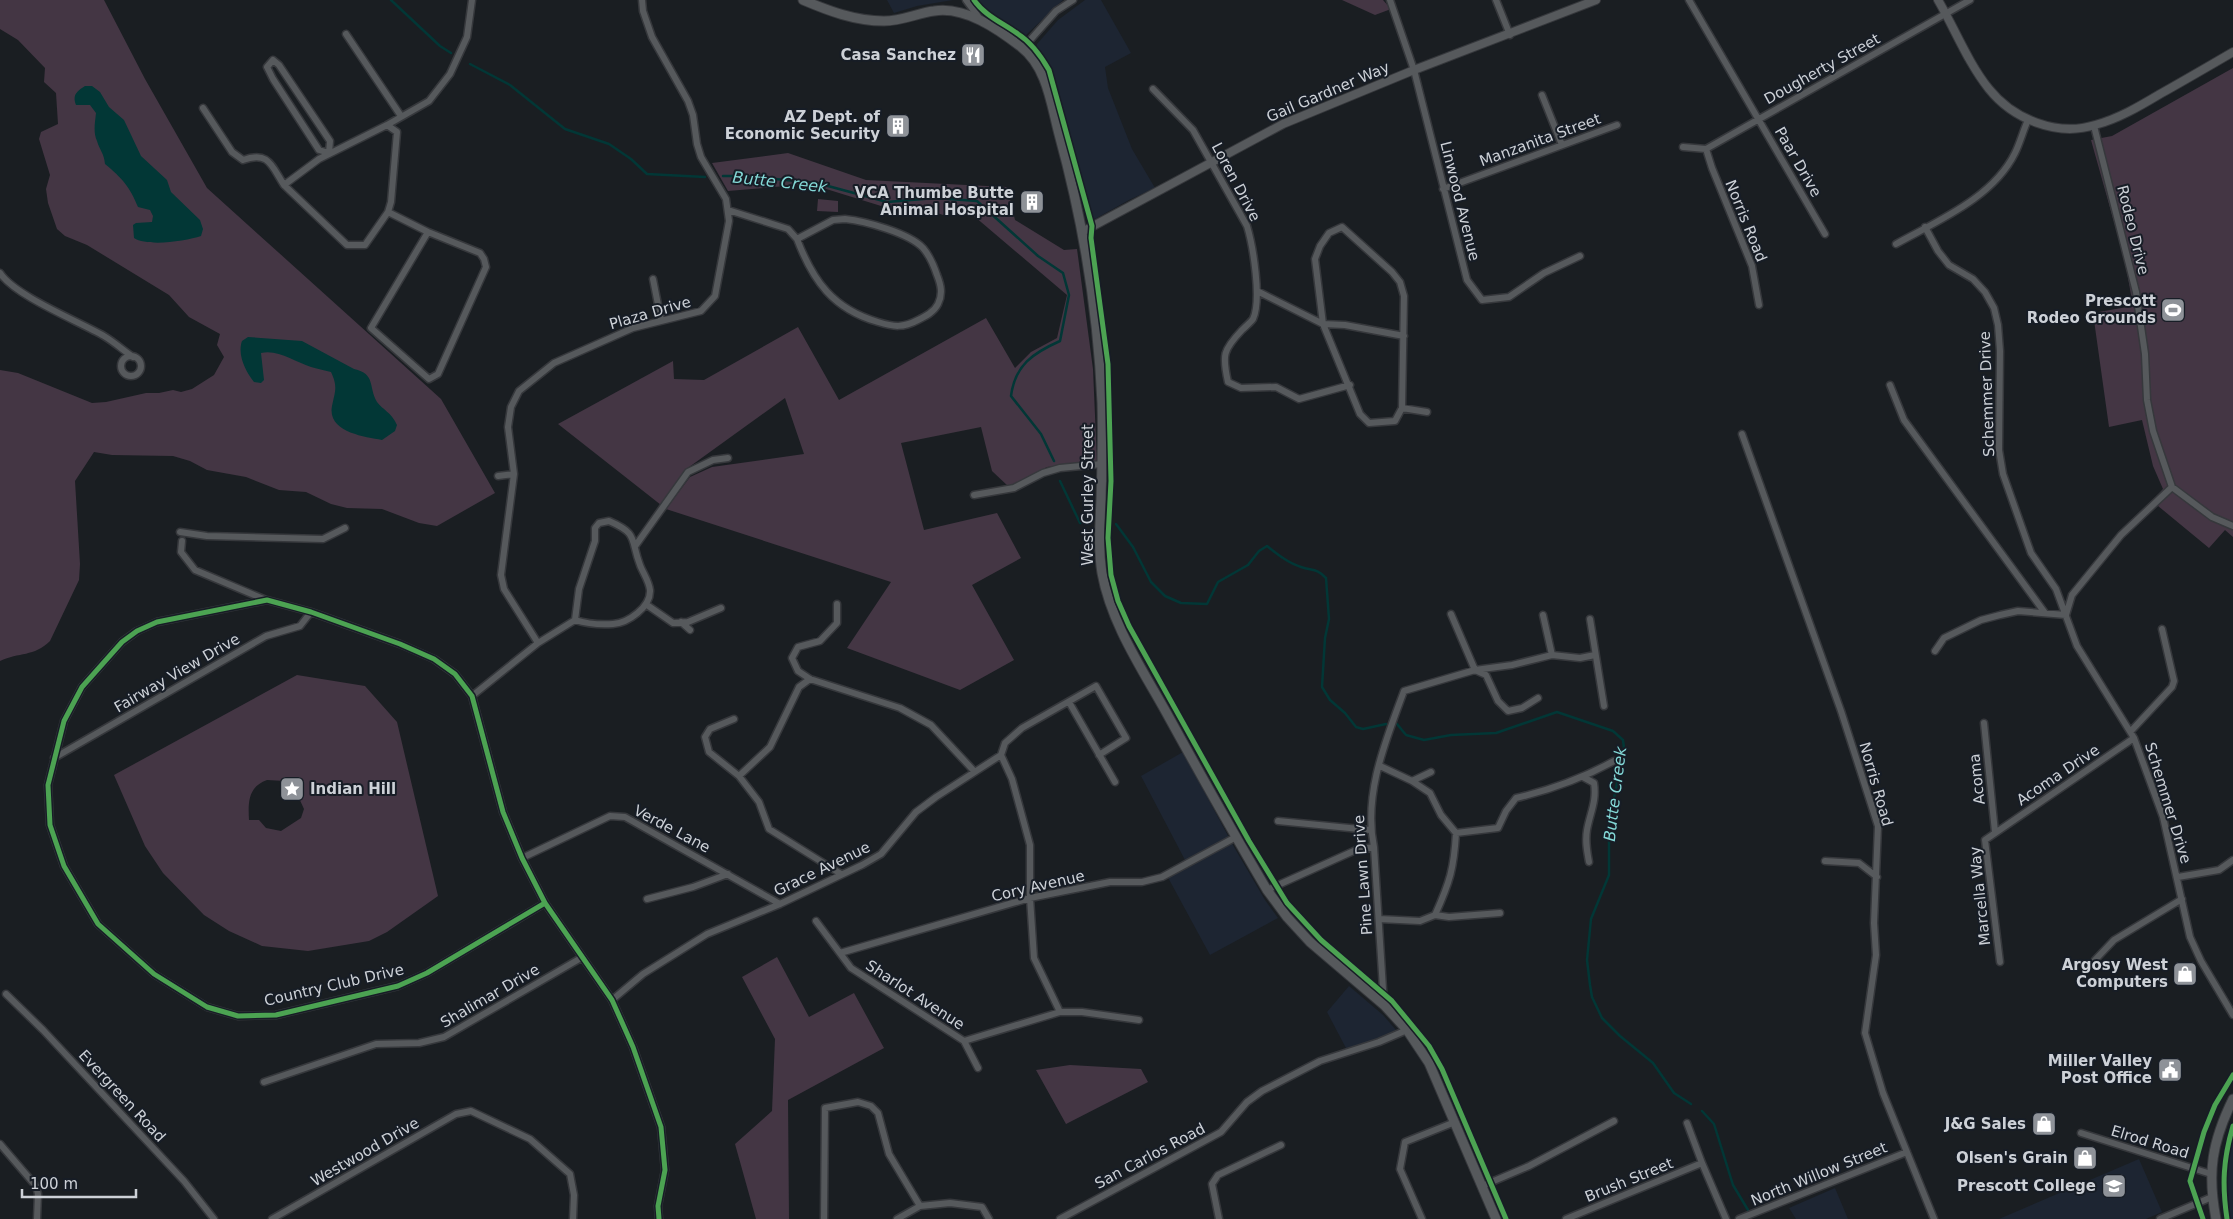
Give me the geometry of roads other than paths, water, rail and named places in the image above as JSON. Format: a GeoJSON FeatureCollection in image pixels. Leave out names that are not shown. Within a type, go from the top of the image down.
{"type":"FeatureCollection","features":[{"type":"Feature","properties":{"kind":"main road","name":"West Gurley Street"},"geometry":{"type":"LineString","coordinates":[[803,0],[831,12],[858,20],[887,21],[936,10],[957,11],[981,20],[1023,48],[1038,67],[1046,84],[1074,190],[1097,334],[1102,404],[1099,543],[1102,574],[1110,604],[1141,668],[1267,890],[1287,917],[1310,942],[1384,1006],[1407,1030],[1429,1063],[1496,1219]]}},
{"type":"Feature","properties":{"kind":"main road"},"geometry":{"type":"LineString","coordinates":[[2216,1219],[2212,1197],[2211,1174],[2213,1150],[2221,1124],[2233,1099]]}},
{"type":"Feature","properties":{"kind":"street"},"geometry":{"type":"LineString","coordinates":[[284,185],[330,154],[429,101],[450,74],[467,37],[472,0]]}},
{"type":"Feature","properties":{"kind":"street","name":"Plaza Drive"},"geometry":{"type":"LineString","coordinates":[[538,644],[504,589],[501,575],[514,474],[508,427],[511,407],[519,392],[554,363],[633,328],[701,311],[715,296],[729,220],[726,199],[701,156],[697,144],[693,115],[688,101],[652,37],[643,11],[642,0]]}},
{"type":"Feature","properties":{"kind":"street"},"geometry":{"type":"LineString","coordinates":[[966,0],[981,20]]}},
{"type":"Feature","properties":{"kind":"street"},"geometry":{"type":"LineString","coordinates":[[1023,48],[1056,11],[1072,0]]}},
{"type":"Feature","properties":{"kind":"street","name":"Linwood Avenue"},"geometry":{"type":"LineString","coordinates":[[1390,0],[1414,70],[1467,280],[1482,300],[1509,297],[1544,273],[1580,256]]}},
{"type":"Feature","properties":{"kind":"street"},"geometry":{"type":"LineString","coordinates":[[1496,0],[1510,35]]}},
{"type":"Feature","properties":{"kind":"street","name":"Gail Gardner Way"},"geometry":{"type":"LineString","coordinates":[[1082,232],[1283,124],[1414,70],[1510,35],[1596,0]]}},
{"type":"Feature","properties":{"kind":"street","name":"Paar Drive"},"geometry":{"type":"LineString","coordinates":[[1689,0],[1825,234]]}},
{"type":"Feature","properties":{"kind":"street"},"geometry":{"type":"LineString","coordinates":[[1938,0],[1978,73],[1990,89],[2005,105],[2028,120],[2053,126],[2073,128],[2094,126],[2140,106],[2233,52]]}},
{"type":"Feature","properties":{"kind":"street","name":"Dougherty Street"},"geometry":{"type":"LineString","coordinates":[[1706,149],[1970,0]]}},
{"type":"Feature","properties":{"kind":"street"},"geometry":{"type":"LineString","coordinates":[[346,34],[401,116]]}},
{"type":"Feature","properties":{"kind":"street"},"geometry":{"type":"LineString","coordinates":[[273,60],[279,65],[330,141],[330,154],[319,150],[273,79],[267,67],[273,60]]}},
{"type":"Feature","properties":{"kind":"street","name":"Loren Drive"},"geometry":{"type":"LineString","coordinates":[[1153,89],[1193,130],[1247,226],[1252,244],[1257,291],[1253,318],[1227,346],[1223,362],[1228,382],[1241,388],[1276,387],[1299,398],[1350,385]]}},
{"type":"Feature","properties":{"kind":"street"},"geometry":{"type":"LineString","coordinates":[[1542,95],[1562,145]]}},
{"type":"Feature","properties":{"kind":"street"},"geometry":{"type":"LineString","coordinates":[[204,108],[232,152],[243,160],[255,156],[268,160],[284,185],[347,244],[365,244],[388,212],[391,202],[397,132],[387,125]]}},
{"type":"Feature","properties":{"kind":"street"},"geometry":{"type":"LineString","coordinates":[[1896,244],[1977,196],[1997,178],[2014,154],[2028,120]]}},
{"type":"Feature","properties":{"kind":"street","name":"Manzanita Street"},"geometry":{"type":"LineString","coordinates":[[1443,189],[1616,125]]}},
{"type":"Feature","properties":{"kind":"street","name":"Rodeo Drive"},"geometry":{"type":"LineString","coordinates":[[2094,126],[2136,292],[2145,354],[2147,400],[2153,431],[2172,487]]}},
{"type":"Feature","properties":{"kind":"street"},"geometry":{"type":"LineString","coordinates":[[1683,147],[1706,149]]}},
{"type":"Feature","properties":{"kind":"street","name":"Norris Road"},"geometry":{"type":"LineString","coordinates":[[1706,149],[1752,266],[1759,305]]}},
{"type":"Feature","properties":{"kind":"street"},"geometry":{"type":"LineString","coordinates":[[728,210],[788,229],[796,239],[816,279],[831,296],[855,314],[895,327],[902,327],[910,325],[930,313],[938,305],[942,289],[937,274],[926,253],[914,241],[873,226],[845,219],[833,220],[796,239]]}},
{"type":"Feature","properties":{"kind":"street"},"geometry":{"type":"LineString","coordinates":[[388,212],[428,232],[480,253],[486,267],[438,374],[429,379],[371,328],[428,232]]}},
{"type":"Feature","properties":{"kind":"street"},"geometry":{"type":"LineString","coordinates":[[1342,227],[1392,272],[1400,282],[1404,296],[1404,336],[1402,408],[1395,421],[1369,423],[1360,414],[1350,385],[1323,324],[1316,259],[1320,246],[1329,234],[1342,227]]}},
{"type":"Feature","properties":{"kind":"street","name":"Schemmer Drive"},"geometry":{"type":"LineString","coordinates":[[1925,227],[1938,251],[1949,264],[1972,279],[1985,292],[1994,308],[1998,325],[2000,351],[1999,450],[2003,474],[2031,553],[2056,589],[2077,646],[2133,735],[2162,817],[2178,877],[2190,937],[2201,961],[2233,1015]]}},
{"type":"Feature","properties":{"kind":"street"},"geometry":{"type":"LineString","coordinates":[[0,273],[20,291],[105,337],[132,357]]}},
{"type":"Feature","properties":{"kind":"street"},"geometry":{"type":"LineString","coordinates":[[653,279],[661,320]]}},
{"type":"Feature","properties":{"kind":"street"},"geometry":{"type":"LineString","coordinates":[[1257,291],[1323,324],[1345,325],[1404,336]]}},
{"type":"Feature","properties":{"kind":"street"},"geometry":{"type":"LineString","coordinates":[[1890,385],[1904,420],[2045,613]]}},
{"type":"Feature","properties":{"kind":"street"},"geometry":{"type":"LineString","coordinates":[[1402,408],[1427,412]]}},
{"type":"Feature","properties":{"kind":"street","name":"Norris Road"},"geometry":{"type":"LineString","coordinates":[[1742,434],[1841,711],[1878,826],[1874,923],[1876,955],[1865,1033],[1876,1074],[1934,1219]]}},
{"type":"Feature","properties":{"kind":"street"},"geometry":{"type":"LineString","coordinates":[[636,545],[688,472],[713,460],[728,458]]}},
{"type":"Feature","properties":{"kind":"street"},"geometry":{"type":"LineString","coordinates":[[974,494],[1014,488],[1043,473],[1060,468],[1102,464]]}},
{"type":"Feature","properties":{"kind":"street"},"geometry":{"type":"LineString","coordinates":[[498,476],[514,474]]}},
{"type":"Feature","properties":{"kind":"street"},"geometry":{"type":"LineString","coordinates":[[1935,651],[1944,638],[1981,620],[2018,611],[2066,615],[2072,595],[2121,535],[2172,487],[2212,517],[2233,526]]}},
{"type":"Feature","properties":{"kind":"street"},"geometry":{"type":"LineString","coordinates":[[472,696],[538,644],[575,620],[580,589],[595,541],[595,528],[599,523],[609,521],[626,528],[636,545],[639,564],[650,591],[647,605],[635,615],[616,624],[591,625],[575,620]]}},
{"type":"Feature","properties":{"kind":"street"},"geometry":{"type":"LineString","coordinates":[[180,532],[207,536],[323,539],[345,528]]}},
{"type":"Feature","properties":{"kind":"street"},"geometry":{"type":"LineString","coordinates":[[182,541],[181,552],[196,570],[267,600]]}},
{"type":"Feature","properties":{"kind":"street","name":"Country Club Drive"},"geometry":{"type":"LineString","coordinates":[[545,903],[427,973],[398,986],[276,1015],[238,1016],[207,1007],[154,974],[98,924],[64,866],[50,825],[48,785],[64,721],[82,687],[122,642],[137,631],[156,622],[267,600],[311,612],[434,659],[455,674],[472,696],[502,812],[522,858],[545,903],[581,958],[599,978],[612,1000],[633,1047],[662,1127],[665,1170],[658,1206],[659,1219]]}},
{"type":"Feature","properties":{"kind":"street"},"geometry":{"type":"LineString","coordinates":[[837,604],[837,623],[820,641],[798,647],[792,658],[798,671],[810,679],[900,708],[930,725],[974,771]]}},
{"type":"Feature","properties":{"kind":"street"},"geometry":{"type":"LineString","coordinates":[[647,605],[673,623],[688,622],[721,608]]}},
{"type":"Feature","properties":{"kind":"street","name":"Fairway View Drive"},"geometry":{"type":"LineString","coordinates":[[54,758],[266,636],[300,626],[311,612]]}},
{"type":"Feature","properties":{"kind":"street"},"geometry":{"type":"LineString","coordinates":[[1451,614],[1475,670],[1486,675],[1498,701],[1508,711],[1522,708],[1538,698]]}},
{"type":"Feature","properties":{"kind":"street"},"geometry":{"type":"LineString","coordinates":[[1543,615],[1552,655],[1580,658],[1595,655]]}},
{"type":"Feature","properties":{"kind":"street"},"geometry":{"type":"LineString","coordinates":[[1590,619],[1604,706]]}},
{"type":"Feature","properties":{"kind":"street"},"geometry":{"type":"LineString","coordinates":[[681,622],[690,630]]}},
{"type":"Feature","properties":{"kind":"street","name":"Acoma Drive"},"geometry":{"type":"LineString","coordinates":[[1994,832],[2133,735],[2172,687],[2174,681],[2162,629]]}},
{"type":"Feature","properties":{"kind":"street","name":"Pine Lawn Drive"},"geometry":{"type":"LineString","coordinates":[[1384,1006],[1374,847],[1370,830],[1371,799],[1391,726],[1404,691],[1475,670],[1512,665],[1552,655]]}},
{"type":"Feature","properties":{"kind":"street"},"geometry":{"type":"LineString","coordinates":[[740,776],[770,747],[799,687],[810,679]]}},
{"type":"Feature","properties":{"kind":"street","name":"Grace Avenue"},"geometry":{"type":"LineString","coordinates":[[612,1000],[643,974],[707,934],[780,904],[881,854],[916,812],[974,771],[1001,755],[1005,743],[1022,728],[1096,686],[1126,738],[1099,755]]}},
{"type":"Feature","properties":{"kind":"street"},"geometry":{"type":"LineString","coordinates":[[1069,702],[1114,782]]}},
{"type":"Feature","properties":{"kind":"street"},"geometry":{"type":"LineString","coordinates":[[734,719],[710,729],[705,736],[709,752],[740,776],[759,802],[769,829],[841,874]]}},
{"type":"Feature","properties":{"kind":"street","name":"Acoma"},"geometry":{"type":"LineString","coordinates":[[1984,723],[1994,832]]}},
{"type":"Feature","properties":{"kind":"street"},"geometry":{"type":"LineString","coordinates":[[1001,755],[1012,778],[1030,845],[1030,898],[1034,958],[1060,1012]]}},
{"type":"Feature","properties":{"kind":"street"},"geometry":{"type":"LineString","coordinates":[[1456,832],[1498,828],[1506,811],[1516,798],[1542,792],[1583,777],[1614,762]]}},
{"type":"Feature","properties":{"kind":"street"},"geometry":{"type":"LineString","coordinates":[[1380,766],[1412,781],[1430,793],[1441,815],[1456,832],[1450,882],[1435,914]]}},
{"type":"Feature","properties":{"kind":"street"},"geometry":{"type":"LineString","coordinates":[[1412,781],[1431,772]]}},
{"type":"Feature","properties":{"kind":"street"},"geometry":{"type":"LineString","coordinates":[[1583,777],[1594,782],[1596,795],[1585,845],[1589,862]]}},
{"type":"Feature","properties":{"kind":"street","name":"Verde Lane"},"geometry":{"type":"LineString","coordinates":[[522,858],[610,816],[625,817],[780,904]]}},
{"type":"Feature","properties":{"kind":"street"},"geometry":{"type":"LineString","coordinates":[[1278,821],[1370,830]]}},
{"type":"Feature","properties":{"kind":"street","name":"Marcella Way"},"geometry":{"type":"LineString","coordinates":[[1994,832],[1984,840],[2000,962]]}},
{"type":"Feature","properties":{"kind":"street","name":"Cory Avenue"},"geometry":{"type":"LineString","coordinates":[[840,953],[1030,898],[1110,882],[1142,882],[1162,877],[1236,837]]}},
{"type":"Feature","properties":{"kind":"street"},"geometry":{"type":"LineString","coordinates":[[1267,890],[1356,850],[1374,847]]}},
{"type":"Feature","properties":{"kind":"street"},"geometry":{"type":"LineString","coordinates":[[2178,877],[2219,870],[2233,860]]}},
{"type":"Feature","properties":{"kind":"street"},"geometry":{"type":"LineString","coordinates":[[1826,861],[1859,863],[1877,877]]}},
{"type":"Feature","properties":{"kind":"street"},"geometry":{"type":"LineString","coordinates":[[647,899],[693,887],[728,874]]}},
{"type":"Feature","properties":{"kind":"street"},"geometry":{"type":"LineString","coordinates":[[2095,960],[2114,940],[2182,899]]}},
{"type":"Feature","properties":{"kind":"street"},"geometry":{"type":"LineString","coordinates":[[1379,919],[1420,921],[1435,914],[1449,917],[1500,913]]}},
{"type":"Feature","properties":{"kind":"street","name":"Sharlot Avenue"},"geometry":{"type":"LineString","coordinates":[[816,921],[851,968],[964,1041]]}},
{"type":"Feature","properties":{"kind":"street","name":"Shalimar Drive"},"geometry":{"type":"LineString","coordinates":[[264,1082],[376,1044],[419,1043],[444,1037],[581,958]]}},
{"type":"Feature","properties":{"kind":"street","name":"Evergreen Road"},"geometry":{"type":"LineString","coordinates":[[6,994],[43,1030],[184,1181],[214,1219]]}},
{"type":"Feature","properties":{"kind":"street"},"geometry":{"type":"LineString","coordinates":[[978,1068],[964,1041],[1060,1012],[1082,1012],[1139,1020]]}},
{"type":"Feature","properties":{"kind":"street","name":"San Carlos Road"},"geometry":{"type":"LineString","coordinates":[[1060,1219],[1220,1132],[1247,1102],[1262,1091],[1320,1061],[1379,1042],[1407,1030]]}},
{"type":"Feature","properties":{"kind":"street"},"geometry":{"type":"LineString","coordinates":[[824,1219],[825,1108],[858,1102],[871,1106],[878,1113],[889,1154],[920,1206]]}},
{"type":"Feature","properties":{"kind":"street","name":"Westwood Drive"},"geometry":{"type":"LineString","coordinates":[[272,1219],[456,1114],[471,1111],[530,1139],[570,1174],[574,1195],[573,1219]]}},
{"type":"Feature","properties":{"kind":"street"},"geometry":{"type":"LineString","coordinates":[[1482,1186],[1529,1166],[1614,1121]]}},
{"type":"Feature","properties":{"kind":"street"},"geometry":{"type":"LineString","coordinates":[[1422,1219],[1400,1169],[1405,1142],[1455,1122]]}},
{"type":"Feature","properties":{"kind":"street"},"geometry":{"type":"LineString","coordinates":[[1687,1123],[1726,1219]]}},
{"type":"Feature","properties":{"kind":"street","name":"Elrod Road"},"geometry":{"type":"LineString","coordinates":[[2081,1133],[2211,1174]]}},
{"type":"Feature","properties":{"kind":"street"},"geometry":{"type":"LineString","coordinates":[[0,1144],[36,1186],[37,1219]]}},
{"type":"Feature","properties":{"kind":"street"},"geometry":{"type":"LineString","coordinates":[[1219,1219],[1212,1184],[1218,1175],[1281,1144]]}},
{"type":"Feature","properties":{"kind":"street","name":"North Willow Street"},"geometry":{"type":"LineString","coordinates":[[1739,1219],[1907,1152]]}},
{"type":"Feature","properties":{"kind":"street","name":"Brush Street"},"geometry":{"type":"LineString","coordinates":[[1566,1219],[1702,1163]]}},
{"type":"Feature","properties":{"kind":"street"},"geometry":{"type":"LineString","coordinates":[[2160,1219],[2212,1197]]}},
{"type":"Feature","properties":{"kind":"street"},"geometry":{"type":"LineString","coordinates":[[897,1219],[920,1206],[950,1203],[982,1207],[989,1219]]}},
{"type":"Feature","properties":{"kind":"waterway","name":"Butte Creek"},"geometry":{"type":"LineString","coordinates":[[391,0],[440,46],[451,53]]}},
{"type":"Feature","properties":{"kind":"waterway","name":"Butte Creek"},"geometry":{"type":"LineString","coordinates":[[470,64],[510,85],[565,129],[609,144],[631,159],[647,174],[705,177]]}},
{"type":"Feature","properties":{"kind":"waterway","name":"Butte Creek"},"geometry":{"type":"LineString","coordinates":[[723,176],[745,176],[817,183],[887,202],[935,198],[977,201],[1038,256],[1063,273],[1069,295],[1060,341],[1042,350],[1027,361],[1017,376],[1011,396],[1041,434],[1054,461]]}},
{"type":"Feature","properties":{"kind":"waterway","name":"Butte Creek"},"geometry":{"type":"LineString","coordinates":[[1060,481],[1080,523],[1088,520]]}},
{"type":"Feature","properties":{"kind":"waterway","name":"Butte Creek"},"geometry":{"type":"LineString","coordinates":[[1116,524],[1133,547],[1151,582],[1165,596],[1181,603],[1207,604],[1218,582],[1248,565],[1259,551],[1267,546],[1292,563],[1317,571],[1323,575],[1326,578],[1329,619],[1325,638],[1322,687],[1330,700],[1345,713],[1356,727],[1363,729],[1386,724]]}},
{"type":"Feature","properties":{"kind":"waterway","name":"Butte Creek"},"geometry":{"type":"LineString","coordinates":[[1397,724],[1406,735],[1424,740],[1451,735],[1496,733],[1557,712],[1613,731],[1623,740],[1624,748],[1609,823],[1609,875],[1591,919],[1587,960],[1592,997],[1602,1018],[1620,1036],[1653,1063],[1674,1093],[1691,1104]]}},
{"type":"Feature","properties":{"kind":"waterway","name":"Butte Creek"},"geometry":{"type":"LineString","coordinates":[[1702,1111],[1714,1124],[1733,1185],[1748,1210]]}},
{"type":"Feature","properties":{"kind":"place","name":"Casa Sanchez"},"geometry":{"type":"Point","coordinates":[973,55]}},
{"type":"Feature","properties":{"kind":"place","name":"AZ Dept. of Economic Security"},"geometry":{"type":"Point","coordinates":[898,126]}},
{"type":"Feature","properties":{"kind":"place","name":"VCA Thumbe Butte Animal Hospital"},"geometry":{"type":"Point","coordinates":[1032,202]}},
{"type":"Feature","properties":{"kind":"place","name":"Prescott Rodeo Grounds"},"geometry":{"type":"Point","coordinates":[2173,310]}},
{"type":"Feature","properties":{"kind":"place","name":"Indian Hill"},"geometry":{"type":"Point","coordinates":[292,789]}},
{"type":"Feature","properties":{"kind":"place","name":"Argosy West Computers"},"geometry":{"type":"Point","coordinates":[2185,974]}},
{"type":"Feature","properties":{"kind":"place","name":"Miller Valley Post Office"},"geometry":{"type":"Point","coordinates":[2170,1070]}},
{"type":"Feature","properties":{"kind":"place","name":"J&G Sales"},"geometry":{"type":"Point","coordinates":[2044,1124]}},
{"type":"Feature","properties":{"kind":"place","name":"Olsen's Grain"},"geometry":{"type":"Point","coordinates":[2085,1158]}},
{"type":"Feature","properties":{"kind":"place","name":"Prescott College"},"geometry":{"type":"Point","coordinates":[2114,1186]}}]}
